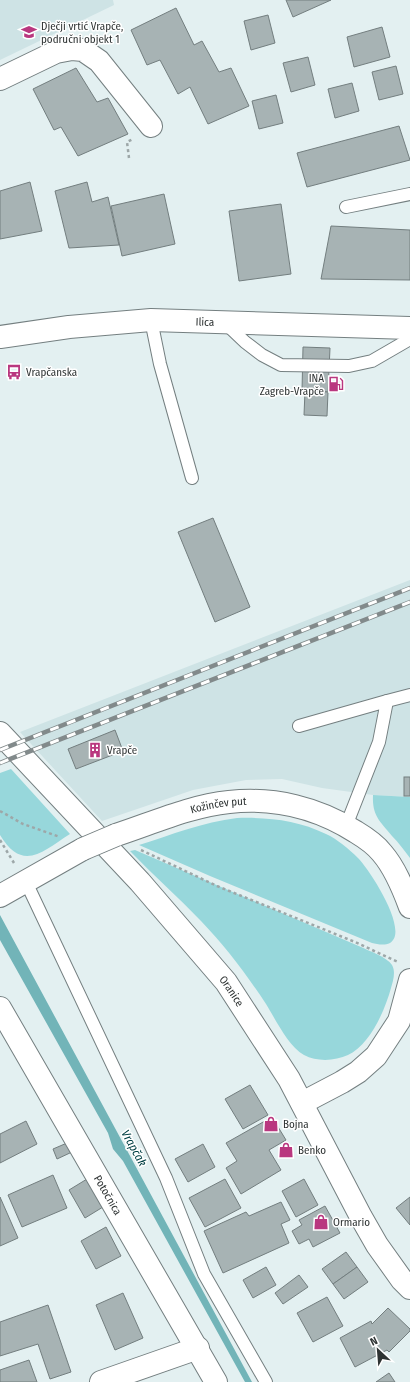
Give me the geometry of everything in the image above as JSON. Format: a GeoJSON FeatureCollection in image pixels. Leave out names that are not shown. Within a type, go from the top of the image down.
{"type":"FeatureCollection","features":[{"type":"Feature","properties":{"kind":"street"},"geometry":{"type":"LineString","coordinates":[[0,79],[56,52],[72,49],[83,50],[99,62],[144,132]]}},
{"type":"Feature","properties":{"kind":"street","name":"Ilica"},"geometry":{"type":"LineString","coordinates":[[0,337],[76,326],[151,320],[410,328]]}},
{"type":"Feature","properties":{"kind":"street","name":"Oranice"},"geometry":{"type":"LineString","coordinates":[[0,733],[140,882],[226,982],[289,1079],[377,1245],[402,1280],[410,1288]]}},
{"type":"Feature","properties":{"kind":"street","name":"Kožinčev put"},"geometry":{"type":"LineString","coordinates":[[12,890],[75,844],[116,835],[197,808],[229,802],[272,801],[298,806],[327,816],[367,839],[383,853],[401,884],[410,907]]}},
{"type":"Feature","properties":{"kind":"street"},"geometry":{"type":"LineString","coordinates":[[302,1103],[358,1072],[376,1056],[399,1022],[406,971]]}},
{"type":"Feature","properties":{"kind":"street","name":"Potočnica"},"geometry":{"type":"LineString","coordinates":[[0,1008],[198,1348],[216,1382]]}},
{"type":"Feature","properties":{"kind":"street"},"geometry":{"type":"LineString","coordinates":[[101,1382],[198,1348]]}},
{"type":"Feature","properties":{"kind":"lane"},"geometry":{"type":"LineString","coordinates":[[346,207],[410,194]]}},
{"type":"Feature","properties":{"kind":"lane"},"geometry":{"type":"LineString","coordinates":[[151,320],[160,364],[192,478]]}},
{"type":"Feature","properties":{"kind":"lane"},"geometry":{"type":"LineString","coordinates":[[223,322],[262,355],[281,365],[349,366],[372,361],[410,339]]}},
{"type":"Feature","properties":{"kind":"lane"},"geometry":{"type":"LineString","coordinates":[[299,726],[410,695]]}},
{"type":"Feature","properties":{"kind":"lane"},"geometry":{"type":"LineString","coordinates":[[346,826],[378,742],[387,701]]}},
{"type":"Feature","properties":{"kind":"lane"},"geometry":{"type":"LineString","coordinates":[[12,890],[166,1178],[204,1274],[266,1382]]}},
{"type":"Feature","properties":{"kind":"path"},"geometry":{"type":"LineString","coordinates":[[129,158],[127,142],[144,132]]}},
{"type":"Feature","properties":{"kind":"path"},"geometry":{"type":"LineString","coordinates":[[0,811],[23,824],[75,844]]}},
{"type":"Feature","properties":{"kind":"path"},"geometry":{"type":"LineString","coordinates":[[0,840],[12,890]]}},
{"type":"Feature","properties":{"kind":"path"},"geometry":{"type":"LineString","coordinates":[[140,849],[217,886],[355,942],[398,962],[406,971]]}},
{"type":"Feature","properties":{"kind":"shaded area","name":"Dječji vrtić Vrapče, područni objekt 1"},"geometry":{"type":"Polygon","coordinates":[[[0,0],[113,0],[114,5],[0,60],[0,0]]]}},
{"type":"Feature","properties":{"kind":"shaded area"},"geometry":{"type":"Polygon","coordinates":[[[410,580],[410,797],[373,795],[322,788],[282,779],[246,780],[193,790],[102,821],[20,732],[410,580]]]}},
{"type":"Feature","properties":{"kind":"shaded area"},"geometry":{"type":"Polygon","coordinates":[[[11,769],[70,834],[51,847],[34,855],[25,856],[17,853],[9,847],[0,835],[0,773],[11,769]]]}},
{"type":"Feature","properties":{"kind":"shaded area"},"geometry":{"type":"Polygon","coordinates":[[[373,795],[410,797],[410,858],[375,813],[373,795]]]}},
{"type":"Feature","properties":{"kind":"shaded area"},"geometry":{"type":"Polygon","coordinates":[[[237,818],[282,820],[315,829],[339,841],[363,864],[386,900],[395,926],[395,936],[390,943],[383,945],[372,943],[139,845],[199,826],[237,818]]]}},
{"type":"Feature","properties":{"kind":"shaded area"},"geometry":{"type":"Polygon","coordinates":[[[135,850],[361,947],[390,962],[394,974],[393,982],[381,1016],[370,1035],[356,1050],[337,1059],[315,1059],[298,1051],[278,1025],[259,993],[227,951],[201,921],[130,851],[135,850]]]}},
{"type":"Feature","properties":{"kind":"shaded area"},"geometry":{"type":"Polygon","coordinates":[[[0,915],[252,1382],[245,1382],[123,1161],[113,1149],[108,1133],[0,940],[0,915]]]}},
{"type":"Feature","properties":{"kind":"building"},"geometry":{"type":"Polygon","coordinates":[[[286,0],[331,0],[293,17],[286,0]]]}},
{"type":"Feature","properties":{"kind":"building"},"geometry":{"type":"Polygon","coordinates":[[[176,8],[194,45],[202,41],[219,72],[231,68],[249,106],[208,124],[190,87],[178,94],[160,60],[147,65],[131,30],[176,8]]]}},
{"type":"Feature","properties":{"kind":"building"},"geometry":{"type":"Polygon","coordinates":[[[268,15],[275,43],[251,50],[244,21],[268,15]]]}},
{"type":"Feature","properties":{"kind":"building"},"geometry":{"type":"Polygon","coordinates":[[[382,27],[390,57],[354,67],[347,37],[382,27]]]}},
{"type":"Feature","properties":{"kind":"building"},"geometry":{"type":"Polygon","coordinates":[[[308,57],[315,85],[291,92],[283,63],[308,57]]]}},
{"type":"Feature","properties":{"kind":"building"},"geometry":{"type":"Polygon","coordinates":[[[396,66],[403,94],[379,100],[372,72],[396,66]]]}},
{"type":"Feature","properties":{"kind":"building"},"geometry":{"type":"Polygon","coordinates":[[[76,68],[97,102],[108,98],[128,134],[78,156],[61,127],[54,130],[33,89],[76,68]]]}},
{"type":"Feature","properties":{"kind":"building"},"geometry":{"type":"Polygon","coordinates":[[[352,83],[359,111],[335,118],[328,89],[352,83]]]}},
{"type":"Feature","properties":{"kind":"building"},"geometry":{"type":"Polygon","coordinates":[[[276,95],[283,123],[259,129],[252,101],[276,95]]]}},
{"type":"Feature","properties":{"kind":"building"},"geometry":{"type":"Polygon","coordinates":[[[399,126],[410,160],[307,187],[297,153],[399,126]]]}},
{"type":"Feature","properties":{"kind":"building"},"geometry":{"type":"Polygon","coordinates":[[[30,182],[42,231],[0,239],[0,191],[30,182]]]}},
{"type":"Feature","properties":{"kind":"building"},"geometry":{"type":"Polygon","coordinates":[[[87,182],[92,202],[108,197],[119,245],[69,248],[55,191],[87,182]]]}},
{"type":"Feature","properties":{"kind":"building"},"geometry":{"type":"Polygon","coordinates":[[[164,194],[175,244],[122,256],[111,206],[164,194]]]}},
{"type":"Feature","properties":{"kind":"building"},"geometry":{"type":"Polygon","coordinates":[[[281,204],[291,274],[239,281],[229,211],[281,204]]]}},
{"type":"Feature","properties":{"kind":"building"},"geometry":{"type":"Polygon","coordinates":[[[331,226],[410,230],[410,280],[321,279],[331,226]]]}},
{"type":"Feature","properties":{"kind":"building"},"geometry":{"type":"Polygon","coordinates":[[[303,347],[330,348],[328,392],[302,391],[303,347]]]}},
{"type":"Feature","properties":{"kind":"building"},"geometry":{"type":"Polygon","coordinates":[[[305,391],[328,392],[327,416],[304,415],[305,391]]]}},
{"type":"Feature","properties":{"kind":"building"},"geometry":{"type":"Polygon","coordinates":[[[213,518],[250,607],[215,622],[178,532],[213,518]]]}},
{"type":"Feature","properties":{"kind":"building","name":"Vrapče"},"geometry":{"type":"Polygon","coordinates":[[[115,730],[123,751],[76,769],[68,749],[115,730]]]}},
{"type":"Feature","properties":{"kind":"building"},"geometry":{"type":"Polygon","coordinates":[[[404,777],[410,777],[410,796],[404,796],[404,777]]]}},
{"type":"Feature","properties":{"kind":"building"},"geometry":{"type":"Polygon","coordinates":[[[250,1085],[268,1115],[243,1129],[225,1099],[250,1085]]]}},
{"type":"Feature","properties":{"kind":"building"},"geometry":{"type":"Polygon","coordinates":[[[272,1117],[286,1140],[269,1150],[281,1170],[241,1194],[226,1168],[237,1161],[226,1143],[272,1117]]]}},
{"type":"Feature","properties":{"kind":"building"},"geometry":{"type":"Polygon","coordinates":[[[26,1121],[37,1144],[0,1163],[0,1134],[26,1121]]]}},
{"type":"Feature","properties":{"kind":"building"},"geometry":{"type":"Polygon","coordinates":[[[67,1143],[72,1152],[57,1159],[53,1149],[67,1143]]]}},
{"type":"Feature","properties":{"kind":"building"},"geometry":{"type":"Polygon","coordinates":[[[203,1144],[215,1167],[188,1182],[175,1159],[203,1144]]]}},
{"type":"Feature","properties":{"kind":"building"},"geometry":{"type":"Polygon","coordinates":[[[53,1175],[67,1208],[22,1227],[8,1195],[53,1175]]]}},
{"type":"Feature","properties":{"kind":"building"},"geometry":{"type":"Polygon","coordinates":[[[87,1179],[103,1207],[85,1218],[69,1190],[87,1179]]]}},
{"type":"Feature","properties":{"kind":"building"},"geometry":{"type":"Polygon","coordinates":[[[225,1179],[241,1208],[205,1227],[189,1198],[225,1179]]]}},
{"type":"Feature","properties":{"kind":"building"},"geometry":{"type":"Polygon","coordinates":[[[304,1179],[318,1205],[296,1217],[282,1191],[304,1179]]]}},
{"type":"Feature","properties":{"kind":"building"},"geometry":{"type":"Polygon","coordinates":[[[0,1197],[18,1238],[0,1246],[0,1197]]]}},
{"type":"Feature","properties":{"kind":"building"},"geometry":{"type":"Polygon","coordinates":[[[410,1197],[410,1225],[396,1208],[410,1197]]]}},
{"type":"Feature","properties":{"kind":"building"},"geometry":{"type":"Polygon","coordinates":[[[281,1202],[290,1220],[281,1224],[289,1243],[223,1273],[204,1231],[246,1212],[249,1216],[281,1202]]]}},
{"type":"Feature","properties":{"kind":"building"},"geometry":{"type":"Polygon","coordinates":[[[325,1206],[340,1233],[313,1247],[309,1239],[299,1244],[292,1231],[302,1225],[299,1220],[325,1206]]]}},
{"type":"Feature","properties":{"kind":"building"},"geometry":{"type":"Polygon","coordinates":[[[106,1227],[121,1256],[96,1269],[81,1241],[106,1227]]]}},
{"type":"Feature","properties":{"kind":"building"},"geometry":{"type":"Polygon","coordinates":[[[346,1252],[357,1267],[333,1284],[322,1269],[346,1252]]]}},
{"type":"Feature","properties":{"kind":"building"},"geometry":{"type":"Polygon","coordinates":[[[266,1267],[276,1285],[253,1298],[243,1280],[266,1267]]]}},
{"type":"Feature","properties":{"kind":"building"},"geometry":{"type":"Polygon","coordinates":[[[357,1267],[368,1282],[344,1299],[333,1284],[357,1267]]]}},
{"type":"Feature","properties":{"kind":"building"},"geometry":{"type":"Polygon","coordinates":[[[299,1275],[308,1287],[283,1304],[275,1293],[299,1275]]]}},
{"type":"Feature","properties":{"kind":"building"},"geometry":{"type":"Polygon","coordinates":[[[123,1293],[143,1338],[115,1350],[96,1305],[123,1293]]]}},
{"type":"Feature","properties":{"kind":"building"},"geometry":{"type":"Polygon","coordinates":[[[327,1297],[343,1326],[313,1342],[297,1313],[327,1297]]]}},
{"type":"Feature","properties":{"kind":"building"},"geometry":{"type":"Polygon","coordinates":[[[48,1305],[71,1372],[50,1379],[38,1344],[0,1356],[0,1322],[48,1305]]]}},
{"type":"Feature","properties":{"kind":"building"},"geometry":{"type":"Polygon","coordinates":[[[388,1308],[410,1329],[410,1331],[389,1352],[387,1350],[355,1367],[340,1338],[371,1321],[372,1324],[388,1308]]]}},
{"type":"Feature","properties":{"kind":"building"},"geometry":{"type":"Polygon","coordinates":[[[29,1360],[37,1382],[0,1382],[0,1370],[29,1360]]]}},
{"type":"Feature","properties":{"kind":"building"},"geometry":{"type":"Polygon","coordinates":[[[389,1373],[395,1382],[376,1382],[389,1373]]]}},
{"type":"Feature","properties":{"kind":"railway"},"geometry":{"type":"LineString","coordinates":[[0,750],[410,588]]}},
{"type":"Feature","properties":{"kind":"railway"},"geometry":{"type":"LineString","coordinates":[[0,763],[410,602]]}},
{"type":"Feature","properties":{"kind":"place","name":"Dječji vrtić Vrapče, područni objekt 1"},"geometry":{"type":"Point","coordinates":[29,32]}},
{"type":"Feature","properties":{"kind":"place","name":"Vrapčanska"},"geometry":{"type":"Point","coordinates":[14,372]}},
{"type":"Feature","properties":{"kind":"place","name":"INA Zagreb-Vrapče"},"geometry":{"type":"Point","coordinates":[336,384]}},
{"type":"Feature","properties":{"kind":"place","name":"Vrapče"},"geometry":{"type":"Point","coordinates":[95,750]}},
{"type":"Feature","properties":{"kind":"place","name":"Bojna"},"geometry":{"type":"Point","coordinates":[271,1124]}},
{"type":"Feature","properties":{"kind":"place","name":"Benko"},"geometry":{"type":"Point","coordinates":[286,1150]}},
{"type":"Feature","properties":{"kind":"place","name":"Ormario"},"geometry":{"type":"Point","coordinates":[321,1222]}},
{"type":"Feature","properties":{"kind":"water label","name":"Vrapčak"},"geometry":{"type":"Point","coordinates":[134,1148]}}]}
